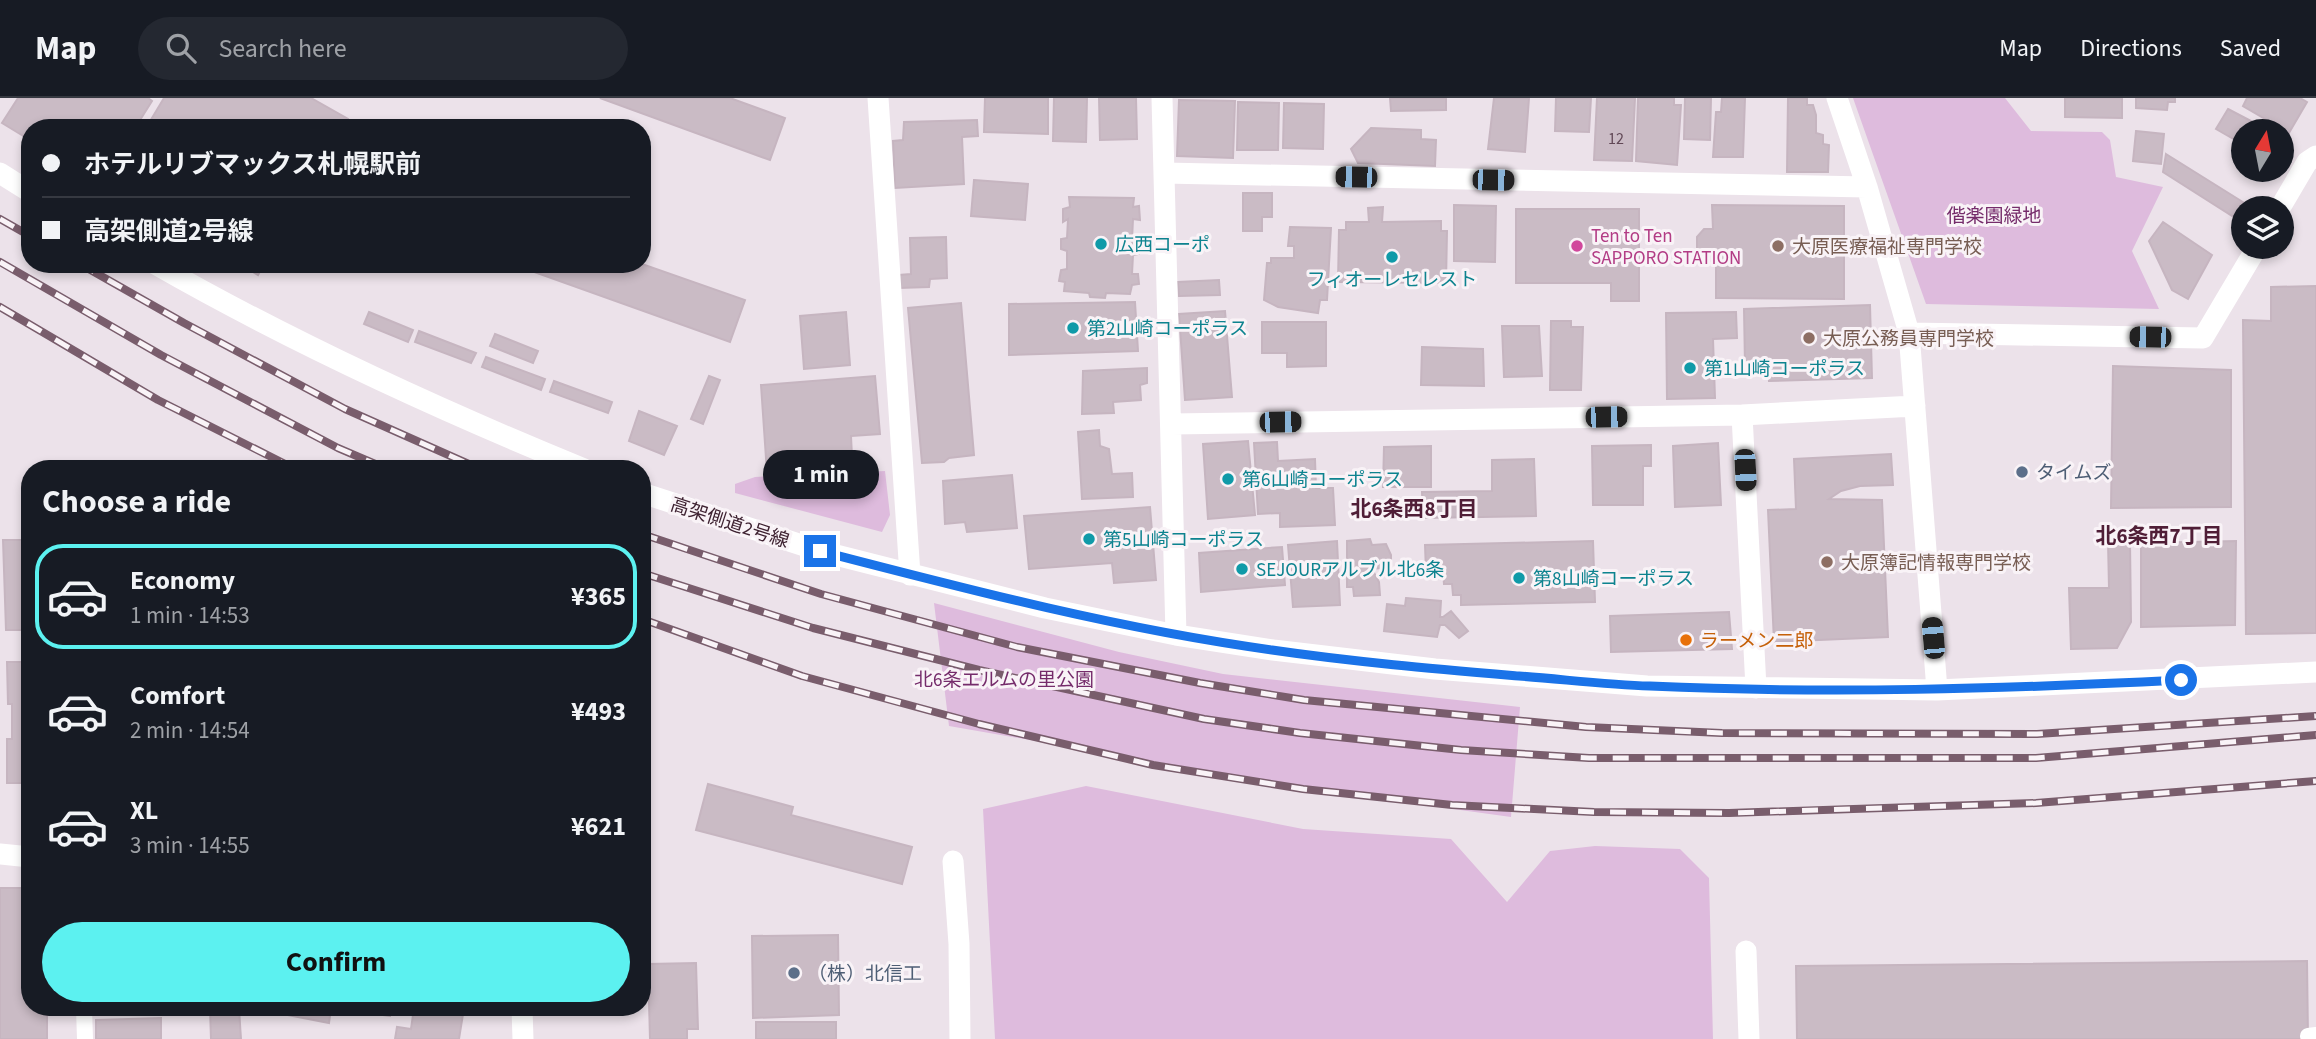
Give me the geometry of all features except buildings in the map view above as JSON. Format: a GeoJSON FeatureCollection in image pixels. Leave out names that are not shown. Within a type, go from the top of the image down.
{"type":"FeatureCollection","features":[{"type":"Feature","properties":{"kind":"street"},"geometry":{"type":"LineString","coordinates":[[878,98],[910,575]]}},
{"type":"Feature","properties":{"kind":"street"},"geometry":{"type":"LineString","coordinates":[[1162,98],[1176,635]]}},
{"type":"Feature","properties":{"kind":"street"},"geometry":{"type":"LineString","coordinates":[[1837,98],[1867,187],[1909,333],[1937,690]]}},
{"type":"Feature","properties":{"kind":"street"},"geometry":{"type":"LineString","coordinates":[[2287,196],[2307,162],[2316,156]]}},
{"type":"Feature","properties":{"kind":"street"},"geometry":{"type":"LineString","coordinates":[[0,173],[21,186]]}},
{"type":"Feature","properties":{"kind":"street"},"geometry":{"type":"LineString","coordinates":[[1164,173],[1867,187]]}},
{"type":"Feature","properties":{"kind":"street"},"geometry":{"type":"LineString","coordinates":[[1909,333],[2203,338],[2250,259]]}},
{"type":"Feature","properties":{"kind":"street"},"geometry":{"type":"LineString","coordinates":[[171,273],[220,301],[382,383],[563,460]]}},
{"type":"Feature","properties":{"kind":"street"},"geometry":{"type":"LineString","coordinates":[[1172,424],[1742,415],[1915,406]]}},
{"type":"Feature","properties":{"kind":"street"},"geometry":{"type":"LineString","coordinates":[[1742,415],[1756,688]]}},
{"type":"Feature","properties":{"kind":"street","name":"高架側道2号線"},"geometry":{"type":"LineString","coordinates":[[651,496],[820,551],[1045,608],[1176,635],[1273,650],[1435,669],[1647,686],[1937,690],[2316,672]]}},
{"type":"Feature","properties":{"kind":"street"},"geometry":{"type":"LineString","coordinates":[[0,854],[21,856]]}},
{"type":"Feature","properties":{"kind":"street"},"geometry":{"type":"LineString","coordinates":[[953,861],[959,944],[960,1039]]}},
{"type":"Feature","properties":{"kind":"street"},"geometry":{"type":"LineString","coordinates":[[1746,951],[1749,1039]]}},
{"type":"Feature","properties":{"kind":"street"},"geometry":{"type":"LineString","coordinates":[[522,1016],[523,1039]]}},
{"type":"Feature","properties":{"kind":"lane"},"geometry":{"type":"LineString","coordinates":[[84,1016],[85,1039]]}},
{"type":"Feature","properties":{"kind":"green space","name":"偕楽園緑地"},"geometry":{"type":"Polygon","coordinates":[[[1853,98],[2005,98],[2031,131],[2102,132],[2110,140],[2116,177],[2163,187],[2132,251],[2159,309],[1926,304],[1853,98]]]}},
{"type":"Feature","properties":{"kind":"green space"},"geometry":{"type":"Polygon","coordinates":[[[885,471],[890,515],[882,532],[735,493],[735,484],[755,477],[885,471]]]}},
{"type":"Feature","properties":{"kind":"green space","name":"北6条エルムの里公園"},"geometry":{"type":"Polygon","coordinates":[[[934,603],[1119,652],[1223,674],[1520,707],[1511,817],[1337,793],[949,726],[934,603]]]}},
{"type":"Feature","properties":{"kind":"green space"},"geometry":{"type":"Polygon","coordinates":[[[1086,786],[1303,829],[1451,839],[1507,902],[1550,851],[1595,846],[1680,849],[1709,878],[1713,1039],[995,1039],[983,809],[1086,786]]]}},
{"type":"Feature","properties":{"kind":"railway"},"geometry":{"type":"LineString","coordinates":[[0,219],[21,231]]}},
{"type":"Feature","properties":{"kind":"railway"},"geometry":{"type":"LineString","coordinates":[[0,262],[161,355],[366,460]]}},
{"type":"Feature","properties":{"kind":"railway"},"geometry":{"type":"LineString","coordinates":[[96,273],[345,409],[460,460]]}},
{"type":"Feature","properties":{"kind":"railway"},"geometry":{"type":"LineString","coordinates":[[0,307],[158,400],[277,460]]}},
{"type":"Feature","properties":{"kind":"railway"},"geometry":{"type":"LineString","coordinates":[[651,537],[821,594],[1017,647],[1200,683],[1304,700],[1586,727],[1722,733],[2037,734],[2316,716]]}},
{"type":"Feature","properties":{"kind":"railway"},"geometry":{"type":"LineString","coordinates":[[651,576],[813,628],[979,670],[1204,719],[1300,733],[1461,750],[1589,758],[2036,758],[2316,735]]}},
{"type":"Feature","properties":{"kind":"railway"},"geometry":{"type":"LineString","coordinates":[[651,622],[802,676],[979,724],[1153,765],[1303,789],[1452,805],[1594,812],[1729,813],[2036,803],[2316,781]]}},
{"type":"Feature","properties":{"kind":"place","name":"広西コーポ"},"geometry":{"type":"Point","coordinates":[1101,244]}},
{"type":"Feature","properties":{"kind":"place","name":"Ten to Ten SAPPORO STATION"},"geometry":{"type":"Point","coordinates":[1577,246]}},
{"type":"Feature","properties":{"kind":"place","name":"大原医療福祉専門学校"},"geometry":{"type":"Point","coordinates":[1778,246]}},
{"type":"Feature","properties":{"kind":"place","name":"フィオーレセレスト"},"geometry":{"type":"Point","coordinates":[1392,257]}},
{"type":"Feature","properties":{"kind":"place","name":"第2山崎コーポラス"},"geometry":{"type":"Point","coordinates":[1073,328]}},
{"type":"Feature","properties":{"kind":"place","name":"大原公務員専門学校"},"geometry":{"type":"Point","coordinates":[1809,338]}},
{"type":"Feature","properties":{"kind":"place","name":"第1山崎コーポラス"},"geometry":{"type":"Point","coordinates":[1690,368]}},
{"type":"Feature","properties":{"kind":"place","name":"タイムズ"},"geometry":{"type":"Point","coordinates":[2022,472]}},
{"type":"Feature","properties":{"kind":"place","name":"第6山崎コーポラス"},"geometry":{"type":"Point","coordinates":[1228,479]}},
{"type":"Feature","properties":{"kind":"place","name":"第5山崎コーポラス"},"geometry":{"type":"Point","coordinates":[1089,539]}},
{"type":"Feature","properties":{"kind":"place","name":"大原簿記情報専門学校"},"geometry":{"type":"Point","coordinates":[1827,562]}},
{"type":"Feature","properties":{"kind":"place","name":"SEJOURアルブル北6条"},"geometry":{"type":"Point","coordinates":[1242,569]}},
{"type":"Feature","properties":{"kind":"place","name":"第8山崎コーポラス"},"geometry":{"type":"Point","coordinates":[1519,578]}},
{"type":"Feature","properties":{"kind":"place","name":"ラーメン二郎"},"geometry":{"type":"Point","coordinates":[1686,640]}},
{"type":"Feature","properties":{"kind":"place","name":"（株）北信工"},"geometry":{"type":"Point","coordinates":[794,973]}},
{"type":"Feature","properties":{"kind":"district","name":"北6条西8丁目"},"geometry":{"type":"Point","coordinates":[1414,509]}},
{"type":"Feature","properties":{"kind":"district","name":"北6条西7丁目"},"geometry":{"type":"Point","coordinates":[2159,536]}},
{"type":"Feature","properties":{"kind":"route"},"geometry":{"type":"LineString","coordinates":[[820,551],[1045,608],[1176,635],[1273,650],[1435,669],[1647,686],[1740,688],[1937,690],[2181,680]]}}]}
